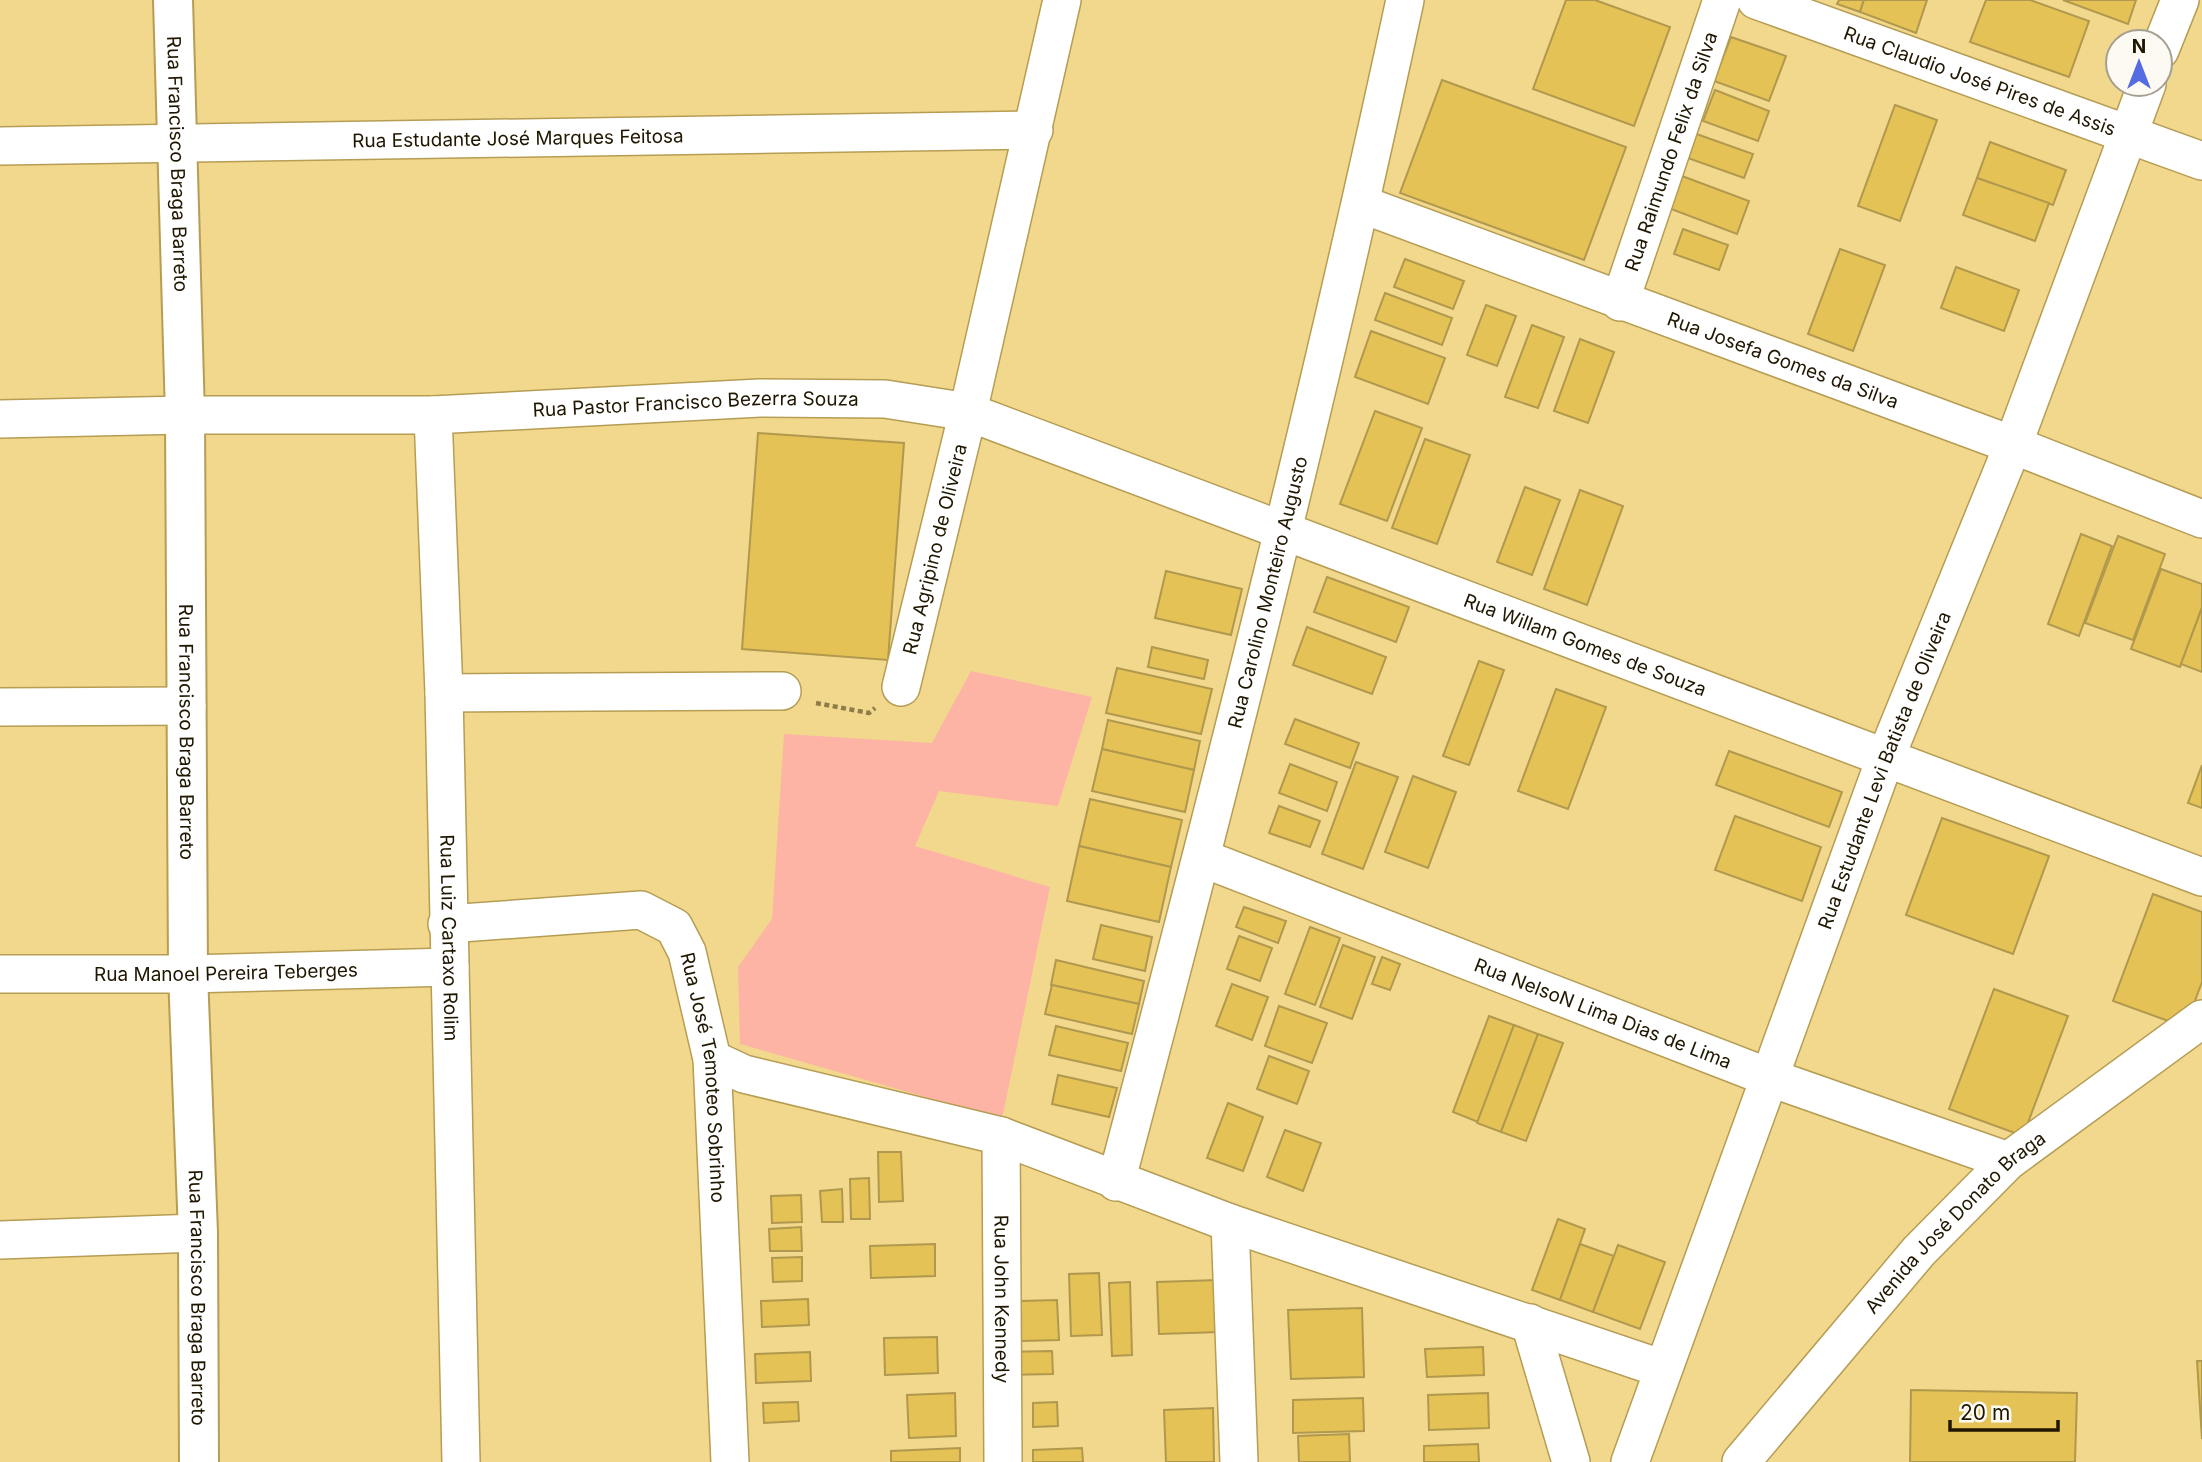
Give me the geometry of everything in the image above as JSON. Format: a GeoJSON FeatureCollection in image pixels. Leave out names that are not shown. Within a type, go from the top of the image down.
{"type":"FeatureCollection","features":[{"type":"Feature","properties":{"kind":"street","name":"Rua Francisco Braga Barreto"},"geometry":{"type":"LineString","coordinates":[[173,0],[185,415],[188,974],[198,1233],[199,1462]]}},
{"type":"Feature","properties":{"kind":"street"},"geometry":{"type":"LineString","coordinates":[[968,412],[1062,0]]}},
{"type":"Feature","properties":{"kind":"street","name":"Rua Carolino Monteiro Augusto"},"geometry":{"type":"LineString","coordinates":[[1116,1182],[1202,858],[1283,530],[1361,204],[1405,0]]}},
{"type":"Feature","properties":{"kind":"street","name":"Rua Raimundo Felix da Silva"},"geometry":{"type":"LineString","coordinates":[[1620,302],[1722,0]]}},
{"type":"Feature","properties":{"kind":"street","name":"Rua Claudio José Pires de Assis"},"geometry":{"type":"LineString","coordinates":[[1756,0],[2202,161]]}},
{"type":"Feature","properties":{"kind":"street"},"geometry":{"type":"LineString","coordinates":[[2169,28],[2180,0]]}},
{"type":"Feature","properties":{"kind":"street","name":"Rua Estudante Levi Batista de Oliveira"},"geometry":{"type":"LineString","coordinates":[[1630,1462],[1885,759],[2013,445],[2141,98]]}},
{"type":"Feature","properties":{"kind":"street","name":"Rua Estudante José Marques Feitosa"},"geometry":{"type":"LineString","coordinates":[[0,146],[178,141],[1034,130]]}},
{"type":"Feature","properties":{"kind":"street","name":"Rua Josefa Gomes da Silva"},"geometry":{"type":"LineString","coordinates":[[1361,204],[1620,302],[2013,445],[2202,519]]}},
{"type":"Feature","properties":{"kind":"street","name":"Rua Pastor Francisco Bezerra Souza"},"geometry":{"type":"LineString","coordinates":[[0,419],[185,415],[433,415],[760,398],[885,400],[968,412]]}},
{"type":"Feature","properties":{"kind":"street","name":"Rua Willam Gomes de Souza"},"geometry":{"type":"LineString","coordinates":[[968,412],[2202,877]]}},
{"type":"Feature","properties":{"kind":"street","name":"Rua Agripino de Oliveira"},"geometry":{"type":"LineString","coordinates":[[901,687],[968,412]]}},
{"type":"Feature","properties":{"kind":"street","name":"Rua Luiz Cartaxo Rolim"},"geometry":{"type":"LineString","coordinates":[[433,415],[444,693],[447,925],[461,1462]]}},
{"type":"Feature","properties":{"kind":"street"},"geometry":{"type":"LineString","coordinates":[[444,693],[782,691]]}},
{"type":"Feature","properties":{"kind":"street"},"geometry":{"type":"LineString","coordinates":[[0,707],[187,706]]}},
{"type":"Feature","properties":{"kind":"street","name":"Rua NelsoN Lima Dias de Lima"},"geometry":{"type":"LineString","coordinates":[[1202,858],[1768,1077],[2008,1161]]}},
{"type":"Feature","properties":{"kind":"street","name":"Rua José Temoteo Sobrinho"},"geometry":{"type":"LineString","coordinates":[[447,925],[641,910],[674,927],[687,952],[712,1059],[730,1462]]}},
{"type":"Feature","properties":{"kind":"street","name":"Rua Manoel Pereira Teberges"},"geometry":{"type":"LineString","coordinates":[[0,974],[188,974],[450,967]]}},
{"type":"Feature","properties":{"kind":"street","name":"Avenida José Donato Braga"},"geometry":{"type":"LineString","coordinates":[[1741,1462],[1919,1251],[2008,1161],[2202,1019]]}},
{"type":"Feature","properties":{"kind":"street"},"geometry":{"type":"LineString","coordinates":[[712,1059],[744,1074],[1001,1136],[1116,1182],[1230,1223],[1663,1370]]}},
{"type":"Feature","properties":{"kind":"street","name":"Rua John Kennedy"},"geometry":{"type":"LineString","coordinates":[[1001,1136],[1003,1462]]}},
{"type":"Feature","properties":{"kind":"street"},"geometry":{"type":"LineString","coordinates":[[1230,1223],[1239,1462]]}},
{"type":"Feature","properties":{"kind":"street"},"geometry":{"type":"LineString","coordinates":[[0,1240],[198,1233]]}},
{"type":"Feature","properties":{"kind":"street"},"geometry":{"type":"LineString","coordinates":[[1530,1323],[1571,1462]]}},
{"type":"Feature","properties":{"kind":"path"},"geometry":{"type":"LineString","coordinates":[[782,691],[824,706],[869,713],[901,687]]}},
{"type":"Feature","properties":{"kind":"shaded area"},"geometry":{"type":"Polygon","coordinates":[[[971,671],[1092,697],[1058,806],[939,791],[915,846],[1050,887],[1002,1119],[740,1044],[738,967],[772,919],[784,734],[932,743],[971,671]]]}},
{"type":"Feature","properties":{"kind":"building"},"geometry":{"type":"Polygon","coordinates":[[[1566,0],[1595,0],[1670,27],[1634,126],[1533,89],[1566,0]]]}},
{"type":"Feature","properties":{"kind":"building"},"geometry":{"type":"Polygon","coordinates":[[[1839,0],[1864,0],[1860,12],[1837,4],[1839,0]]]}},
{"type":"Feature","properties":{"kind":"building"},"geometry":{"type":"Polygon","coordinates":[[[1864,0],[1927,0],[1916,33],[1860,12],[1864,0]]]}},
{"type":"Feature","properties":{"kind":"building"},"geometry":{"type":"Polygon","coordinates":[[[1986,0],[2030,0],[2089,21],[2069,77],[1970,42],[1986,0]]]}},
{"type":"Feature","properties":{"kind":"building"},"geometry":{"type":"Polygon","coordinates":[[[2063,0],[2136,0],[2128,24],[2063,0]]]}},
{"type":"Feature","properties":{"kind":"building"},"geometry":{"type":"Polygon","coordinates":[[[1731,37],[1786,56],[1769,101],[1714,81],[1731,37]]]}},
{"type":"Feature","properties":{"kind":"building"},"geometry":{"type":"Polygon","coordinates":[[[1442,80],[1626,147],[1584,260],[1400,193],[1442,80]]]}},
{"type":"Feature","properties":{"kind":"building"},"geometry":{"type":"Polygon","coordinates":[[[1715,90],[1769,111],[1758,141],[1703,121],[1715,90]]]}},
{"type":"Feature","properties":{"kind":"building"},"geometry":{"type":"Polygon","coordinates":[[[1895,105],[1937,120],[1900,221],[1858,206],[1895,105]]]}},
{"type":"Feature","properties":{"kind":"building"},"geometry":{"type":"Polygon","coordinates":[[[1691,132],[1753,154],[1744,178],[1682,156],[1691,132]]]}},
{"type":"Feature","properties":{"kind":"building"},"geometry":{"type":"Polygon","coordinates":[[[1990,142],[2066,170],[2053,205],[1977,178],[1990,142]]]}},
{"type":"Feature","properties":{"kind":"building"},"geometry":{"type":"Polygon","coordinates":[[[1682,176],[1749,201],[1737,234],[1671,209],[1682,176]]]}},
{"type":"Feature","properties":{"kind":"building"},"geometry":{"type":"Polygon","coordinates":[[[1977,178],[2049,203],[2035,241],[1963,215],[1977,178]]]}},
{"type":"Feature","properties":{"kind":"building"},"geometry":{"type":"Polygon","coordinates":[[[1683,229],[1728,245],[1719,270],[1674,254],[1683,229]]]}},
{"type":"Feature","properties":{"kind":"building"},"geometry":{"type":"Polygon","coordinates":[[[1840,249],[1885,265],[1853,351],[1808,334],[1840,249]]]}},
{"type":"Feature","properties":{"kind":"building"},"geometry":{"type":"Polygon","coordinates":[[[1405,259],[1464,281],[1453,309],[1394,287],[1405,259]]]}},
{"type":"Feature","properties":{"kind":"building"},"geometry":{"type":"Polygon","coordinates":[[[1956,267],[2019,290],[2004,331],[1941,308],[1956,267]]]}},
{"type":"Feature","properties":{"kind":"building"},"geometry":{"type":"Polygon","coordinates":[[[1385,293],[1452,318],[1442,345],[1375,320],[1385,293]]]}},
{"type":"Feature","properties":{"kind":"building"},"geometry":{"type":"Polygon","coordinates":[[[1486,305],[1516,316],[1497,366],[1467,355],[1486,305]]]}},
{"type":"Feature","properties":{"kind":"building"},"geometry":{"type":"Polygon","coordinates":[[[1532,325],[1564,337],[1538,408],[1505,397],[1532,325]]]}},
{"type":"Feature","properties":{"kind":"building"},"geometry":{"type":"Polygon","coordinates":[[[1371,331],[1445,358],[1428,404],[1355,377],[1371,331]]]}},
{"type":"Feature","properties":{"kind":"building"},"geometry":{"type":"Polygon","coordinates":[[[1580,339],[1614,352],[1588,423],[1554,411],[1580,339]]]}},
{"type":"Feature","properties":{"kind":"building"},"geometry":{"type":"Polygon","coordinates":[[[1375,411],[1422,428],[1387,521],[1340,504],[1375,411]]]}},
{"type":"Feature","properties":{"kind":"building"},"geometry":{"type":"Polygon","coordinates":[[[758,433],[904,443],[888,660],[742,649],[758,433]]]}},
{"type":"Feature","properties":{"kind":"building"},"geometry":{"type":"Polygon","coordinates":[[[1425,439],[1470,455],[1437,544],[1392,528],[1425,439]]]}},
{"type":"Feature","properties":{"kind":"building"},"geometry":{"type":"Polygon","coordinates":[[[1525,487],[1560,500],[1532,575],[1497,562],[1525,487]]]}},
{"type":"Feature","properties":{"kind":"building"},"geometry":{"type":"Polygon","coordinates":[[[1580,490],[1623,506],[1587,605],[1544,589],[1580,490]]]}},
{"type":"Feature","properties":{"kind":"building"},"geometry":{"type":"Polygon","coordinates":[[[2081,534],[2112,546],[2079,636],[2048,624],[2081,534]]]}},
{"type":"Feature","properties":{"kind":"building"},"geometry":{"type":"Polygon","coordinates":[[[2118,536],[2165,554],[2133,640],[2085,623],[2118,536]]]}},
{"type":"Feature","properties":{"kind":"building"},"geometry":{"type":"Polygon","coordinates":[[[2161,569],[2202,584],[2202,607],[2180,667],[2131,649],[2161,569]]]}},
{"type":"Feature","properties":{"kind":"building"},"geometry":{"type":"Polygon","coordinates":[[[1166,571],[1242,589],[1231,635],[1155,618],[1166,571]]]}},
{"type":"Feature","properties":{"kind":"building"},"geometry":{"type":"Polygon","coordinates":[[[1327,577],[1409,607],[1396,642],[1314,612],[1327,577]]]}},
{"type":"Feature","properties":{"kind":"building"},"geometry":{"type":"Polygon","coordinates":[[[2202,608],[2202,672],[2181,664],[2202,608]]]}},
{"type":"Feature","properties":{"kind":"building"},"geometry":{"type":"Polygon","coordinates":[[[1307,627],[1386,657],[1372,694],[1293,665],[1307,627]]]}},
{"type":"Feature","properties":{"kind":"building"},"geometry":{"type":"Polygon","coordinates":[[[1152,647],[1208,660],[1204,679],[1148,667],[1152,647]]]}},
{"type":"Feature","properties":{"kind":"building"},"geometry":{"type":"Polygon","coordinates":[[[1479,661],[1504,670],[1469,765],[1443,756],[1479,661]]]}},
{"type":"Feature","properties":{"kind":"building"},"geometry":{"type":"Polygon","coordinates":[[[1117,668],[1212,689],[1201,734],[1106,713],[1117,668]]]}},
{"type":"Feature","properties":{"kind":"building"},"geometry":{"type":"Polygon","coordinates":[[[1556,689],[1606,707],[1568,809],[1518,791],[1556,689]]]}},
{"type":"Feature","properties":{"kind":"building"},"geometry":{"type":"Polygon","coordinates":[[[1295,719],[1359,743],[1350,768],[1285,744],[1295,719]]]}},
{"type":"Feature","properties":{"kind":"building"},"geometry":{"type":"Polygon","coordinates":[[[1108,720],[1200,741],[1194,770],[1102,749],[1108,720]]]}},
{"type":"Feature","properties":{"kind":"building"},"geometry":{"type":"Polygon","coordinates":[[[1102,749],[1194,770],[1185,812],[1092,791],[1102,749]]]}},
{"type":"Feature","properties":{"kind":"building"},"geometry":{"type":"Polygon","coordinates":[[[1729,751],[1842,792],[1829,827],[1716,785],[1729,751]]]}},
{"type":"Feature","properties":{"kind":"building"},"geometry":{"type":"Polygon","coordinates":[[[1356,762],[1398,777],[1363,869],[1322,854],[1356,762]]]}},
{"type":"Feature","properties":{"kind":"building"},"geometry":{"type":"Polygon","coordinates":[[[1290,764],[1337,782],[1327,811],[1279,793],[1290,764]]]}},
{"type":"Feature","properties":{"kind":"building"},"geometry":{"type":"Polygon","coordinates":[[[2202,765],[2202,808],[2188,803],[2202,765]]]}},
{"type":"Feature","properties":{"kind":"building"},"geometry":{"type":"Polygon","coordinates":[[[1413,776],[1456,792],[1428,868],[1385,852],[1413,776]]]}},
{"type":"Feature","properties":{"kind":"building"},"geometry":{"type":"Polygon","coordinates":[[[1090,799],[1182,820],[1171,867],[1079,846],[1090,799]]]}},
{"type":"Feature","properties":{"kind":"building"},"geometry":{"type":"Polygon","coordinates":[[[1279,806],[1320,821],[1310,847],[1269,833],[1279,806]]]}},
{"type":"Feature","properties":{"kind":"building"},"geometry":{"type":"Polygon","coordinates":[[[1735,816],[1821,847],[1802,901],[1715,870],[1735,816]]]}},
{"type":"Feature","properties":{"kind":"building"},"geometry":{"type":"Polygon","coordinates":[[[1942,818],[2049,856],[2013,954],[1906,915],[1942,818]]]}},
{"type":"Feature","properties":{"kind":"building"},"geometry":{"type":"Polygon","coordinates":[[[1079,846],[1171,867],[1159,922],[1067,901],[1079,846]]]}},
{"type":"Feature","properties":{"kind":"building"},"geometry":{"type":"Polygon","coordinates":[[[2153,894],[2202,912],[2202,982],[2185,1027],[2113,1001],[2153,894]]]}},
{"type":"Feature","properties":{"kind":"building"},"geometry":{"type":"Polygon","coordinates":[[[1244,907],[1286,921],[1278,943],[1236,927],[1244,907]]]}},
{"type":"Feature","properties":{"kind":"building"},"geometry":{"type":"Polygon","coordinates":[[[1101,925],[1152,937],[1145,971],[1093,959],[1101,925]]]}},
{"type":"Feature","properties":{"kind":"building"},"geometry":{"type":"Polygon","coordinates":[[[1310,927],[1340,938],[1315,1005],[1285,994],[1310,927]]]}},
{"type":"Feature","properties":{"kind":"building"},"geometry":{"type":"Polygon","coordinates":[[[1239,936],[1272,948],[1260,981],[1227,969],[1239,936]]]}},
{"type":"Feature","properties":{"kind":"building"},"geometry":{"type":"Polygon","coordinates":[[[1343,945],[1375,957],[1352,1019],[1320,1007],[1343,945]]]}},
{"type":"Feature","properties":{"kind":"building"},"geometry":{"type":"Polygon","coordinates":[[[1382,957],[1400,964],[1390,990],[1372,984],[1382,957]]]}},
{"type":"Feature","properties":{"kind":"building"},"geometry":{"type":"Polygon","coordinates":[[[1056,960],[1144,981],[1139,1004],[1051,985],[1056,960]]]}},
{"type":"Feature","properties":{"kind":"building"},"geometry":{"type":"Polygon","coordinates":[[[1232,984],[1268,997],[1252,1040],[1216,1026],[1232,984]]]}},
{"type":"Feature","properties":{"kind":"building"},"geometry":{"type":"Polygon","coordinates":[[[1052,985],[1139,1004],[1132,1034],[1045,1014],[1052,985]]]}},
{"type":"Feature","properties":{"kind":"building"},"geometry":{"type":"Polygon","coordinates":[[[1994,989],[2068,1016],[2023,1136],[1949,1109],[1994,989]]]}},
{"type":"Feature","properties":{"kind":"building"},"geometry":{"type":"Polygon","coordinates":[[[1279,1006],[1327,1023],[1312,1063],[1265,1046],[1279,1006]]]}},
{"type":"Feature","properties":{"kind":"building"},"geometry":{"type":"Polygon","coordinates":[[[1489,1016],[1514,1025],[1478,1122],[1453,1112],[1489,1016]]]}},
{"type":"Feature","properties":{"kind":"building"},"geometry":{"type":"Polygon","coordinates":[[[1514,1025],[1538,1034],[1501,1132],[1477,1123],[1514,1025]]]}},
{"type":"Feature","properties":{"kind":"building"},"geometry":{"type":"Polygon","coordinates":[[[1056,1026],[1128,1043],[1121,1071],[1049,1055],[1056,1026]]]}},
{"type":"Feature","properties":{"kind":"building"},"geometry":{"type":"Polygon","coordinates":[[[1538,1034],[1563,1043],[1526,1141],[1501,1132],[1538,1034]]]}},
{"type":"Feature","properties":{"kind":"building"},"geometry":{"type":"Polygon","coordinates":[[[1269,1056],[1309,1071],[1297,1104],[1257,1089],[1269,1056]]]}},
{"type":"Feature","properties":{"kind":"building"},"geometry":{"type":"Polygon","coordinates":[[[1058,1075],[1117,1088],[1109,1117],[1052,1104],[1058,1075]]]}},
{"type":"Feature","properties":{"kind":"building"},"geometry":{"type":"Polygon","coordinates":[[[1228,1103],[1263,1117],[1243,1171],[1207,1158],[1228,1103]]]}},
{"type":"Feature","properties":{"kind":"building"},"geometry":{"type":"Polygon","coordinates":[[[1285,1130],[1321,1143],[1303,1191],[1267,1177],[1285,1130]]]}},
{"type":"Feature","properties":{"kind":"building"},"geometry":{"type":"Polygon","coordinates":[[[878,1152],[901,1152],[903,1201],[879,1202],[878,1152]]]}},
{"type":"Feature","properties":{"kind":"building"},"geometry":{"type":"Polygon","coordinates":[[[869,1178],[870,1219],[851,1219],[850,1179],[869,1178]]]}},
{"type":"Feature","properties":{"kind":"building"},"geometry":{"type":"Polygon","coordinates":[[[842,1189],[843,1222],[822,1222],[820,1191],[842,1189]]]}},
{"type":"Feature","properties":{"kind":"building"},"geometry":{"type":"Polygon","coordinates":[[[801,1195],[802,1222],[772,1223],[771,1196],[801,1195]]]}},
{"type":"Feature","properties":{"kind":"building"},"geometry":{"type":"Polygon","coordinates":[[[1558,1219],[1585,1229],[1560,1300],[1532,1290],[1558,1219]]]}},
{"type":"Feature","properties":{"kind":"building"},"geometry":{"type":"Polygon","coordinates":[[[801,1227],[802,1251],[770,1251],[769,1229],[801,1227]]]}},
{"type":"Feature","properties":{"kind":"building"},"geometry":{"type":"Polygon","coordinates":[[[935,1244],[935,1276],[871,1278],[870,1246],[935,1244]]]}},
{"type":"Feature","properties":{"kind":"building"},"geometry":{"type":"Polygon","coordinates":[[[1580,1244],[1614,1256],[1593,1312],[1560,1300],[1580,1244]]]}},
{"type":"Feature","properties":{"kind":"building"},"geometry":{"type":"Polygon","coordinates":[[[1618,1245],[1665,1262],[1640,1329],[1593,1312],[1618,1245]]]}},
{"type":"Feature","properties":{"kind":"building"},"geometry":{"type":"Polygon","coordinates":[[[802,1257],[802,1281],[773,1282],[772,1258],[802,1257]]]}},
{"type":"Feature","properties":{"kind":"building"},"geometry":{"type":"Polygon","coordinates":[[[1099,1273],[1102,1335],[1071,1336],[1069,1274],[1099,1273]]]}},
{"type":"Feature","properties":{"kind":"building"},"geometry":{"type":"Polygon","coordinates":[[[1218,1280],[1220,1332],[1159,1334],[1157,1282],[1218,1280]]]}},
{"type":"Feature","properties":{"kind":"building"},"geometry":{"type":"Polygon","coordinates":[[[1130,1282],[1132,1355],[1112,1356],[1109,1283],[1130,1282]]]}},
{"type":"Feature","properties":{"kind":"building"},"geometry":{"type":"Polygon","coordinates":[[[808,1299],[809,1325],[762,1327],[761,1301],[808,1299]]]}},
{"type":"Feature","properties":{"kind":"building"},"geometry":{"type":"Polygon","coordinates":[[[1057,1300],[1059,1340],[1021,1341],[1020,1301],[1057,1300]]]}},
{"type":"Feature","properties":{"kind":"building"},"geometry":{"type":"Polygon","coordinates":[[[1362,1308],[1364,1377],[1291,1379],[1288,1310],[1362,1308]]]}},
{"type":"Feature","properties":{"kind":"building"},"geometry":{"type":"Polygon","coordinates":[[[937,1337],[938,1373],[885,1375],[884,1338],[937,1337]]]}},
{"type":"Feature","properties":{"kind":"building"},"geometry":{"type":"Polygon","coordinates":[[[1483,1347],[1484,1375],[1427,1377],[1425,1349],[1483,1347]]]}},
{"type":"Feature","properties":{"kind":"building"},"geometry":{"type":"Polygon","coordinates":[[[1052,1351],[1053,1374],[1003,1375],[1003,1352],[1052,1351]]]}},
{"type":"Feature","properties":{"kind":"building"},"geometry":{"type":"Polygon","coordinates":[[[810,1352],[811,1381],[756,1383],[755,1354],[810,1352]]]}},
{"type":"Feature","properties":{"kind":"building"},"geometry":{"type":"Polygon","coordinates":[[[2197,1361],[2202,1361],[2202,1439],[2197,1361]]]}},
{"type":"Feature","properties":{"kind":"building"},"geometry":{"type":"Polygon","coordinates":[[[1911,1390],[2077,1393],[2075,1462],[1910,1462],[1911,1390]]]}},
{"type":"Feature","properties":{"kind":"building"},"geometry":{"type":"Polygon","coordinates":[[[955,1393],[956,1436],[909,1438],[907,1395],[955,1393]]]}},
{"type":"Feature","properties":{"kind":"building"},"geometry":{"type":"Polygon","coordinates":[[[1488,1393],[1489,1428],[1429,1430],[1428,1395],[1488,1393]]]}},
{"type":"Feature","properties":{"kind":"building"},"geometry":{"type":"Polygon","coordinates":[[[1363,1398],[1364,1431],[1293,1433],[1293,1400],[1363,1398]]]}},
{"type":"Feature","properties":{"kind":"building"},"geometry":{"type":"Polygon","coordinates":[[[798,1402],[799,1421],[764,1423],[763,1403],[798,1402]]]}},
{"type":"Feature","properties":{"kind":"building"},"geometry":{"type":"Polygon","coordinates":[[[1057,1402],[1058,1426],[1033,1427],[1033,1403],[1057,1402]]]}},
{"type":"Feature","properties":{"kind":"building"},"geometry":{"type":"Polygon","coordinates":[[[1213,1408],[1214,1462],[1166,1462],[1164,1410],[1213,1408]]]}},
{"type":"Feature","properties":{"kind":"building"},"geometry":{"type":"Polygon","coordinates":[[[1349,1434],[1350,1462],[1299,1462],[1298,1436],[1349,1434]]]}},
{"type":"Feature","properties":{"kind":"building"},"geometry":{"type":"Polygon","coordinates":[[[1478,1444],[1479,1462],[1424,1462],[1424,1446],[1478,1444]]]}},
{"type":"Feature","properties":{"kind":"building"},"geometry":{"type":"Polygon","coordinates":[[[960,1448],[960,1462],[891,1462],[891,1451],[960,1448]]]}},
{"type":"Feature","properties":{"kind":"building"},"geometry":{"type":"Polygon","coordinates":[[[1082,1448],[1083,1462],[1033,1462],[1033,1450],[1082,1448]]]}}]}
